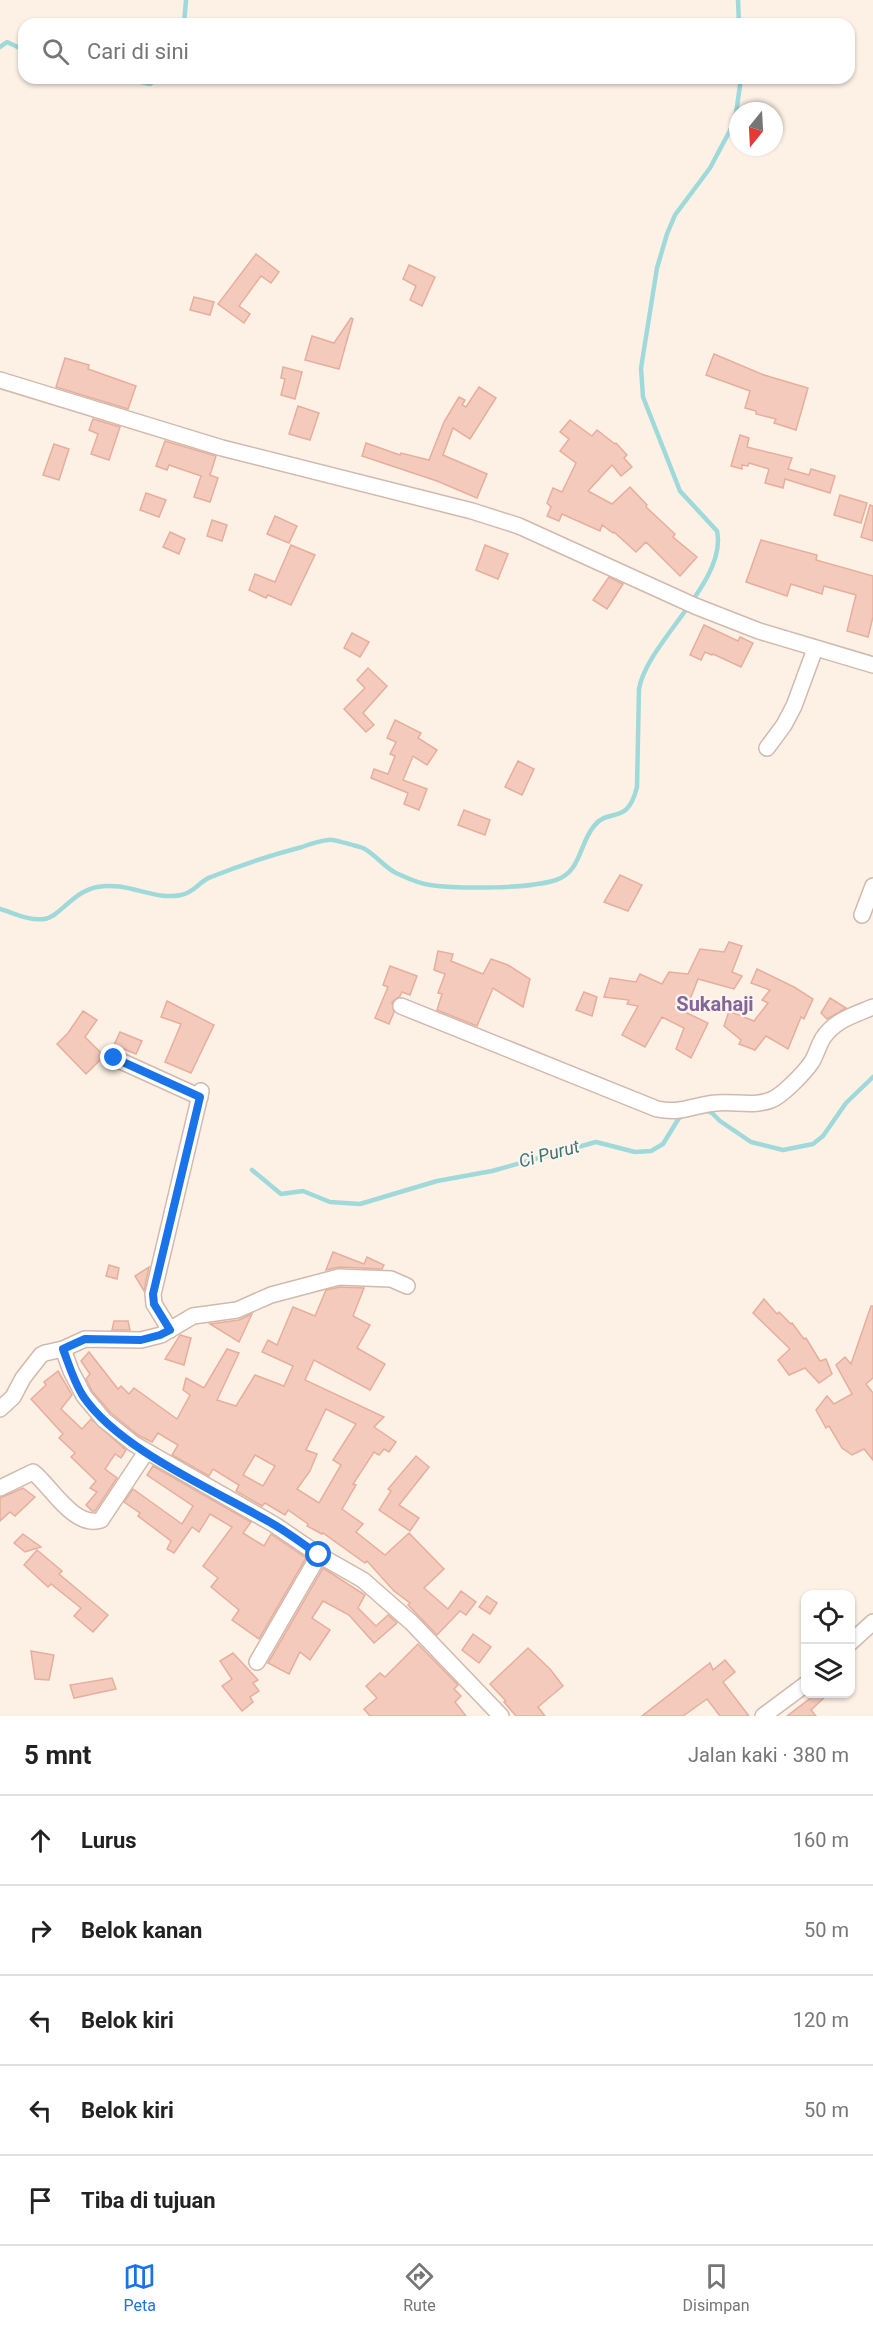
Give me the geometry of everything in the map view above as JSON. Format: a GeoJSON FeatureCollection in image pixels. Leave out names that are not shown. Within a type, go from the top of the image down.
{"type":"FeatureCollection","features":[{"type":"Feature","properties":{"kind":"street"},"geometry":{"type":"LineString","coordinates":[[0,380],[212,445],[472,511],[519,526],[695,606],[815,649],[873,665]]}},
{"type":"Feature","properties":{"kind":"street"},"geometry":{"type":"LineString","coordinates":[[767,748],[784,725],[794,706],[815,649]]}},
{"type":"Feature","properties":{"kind":"street"},"geometry":{"type":"LineString","coordinates":[[862,915],[873,886]]}},
{"type":"Feature","properties":{"kind":"street"},"geometry":{"type":"LineString","coordinates":[[401,1006],[657,1109],[680,1112],[710,1103],[730,1101],[750,1104],[772,1100],[800,1076],[812,1062],[823,1038],[834,1027],[846,1017],[873,1007]]}},
{"type":"Feature","properties":{"kind":"street"},"geometry":{"type":"LineString","coordinates":[[114,1058],[200,1094],[153,1294],[154,1304],[170,1330]]}},
{"type":"Feature","properties":{"kind":"street"},"geometry":{"type":"LineString","coordinates":[[0,1409],[13,1397],[23,1378],[41,1355],[63,1349],[85,1339],[141,1340],[160,1335],[193,1316],[237,1310],[271,1295],[339,1277],[391,1279],[406,1286]]}},
{"type":"Feature","properties":{"kind":"street"},"geometry":{"type":"LineString","coordinates":[[63,1349],[84,1396],[104,1420],[146,1452],[275,1525],[319,1555],[363,1580],[412,1623],[501,1716]]}},
{"type":"Feature","properties":{"kind":"street"},"geometry":{"type":"LineString","coordinates":[[0,1488],[33,1472],[73,1512],[85,1519],[98,1522],[146,1452]]}},
{"type":"Feature","properties":{"kind":"street"},"geometry":{"type":"LineString","coordinates":[[256,1662],[319,1555]]}},
{"type":"Feature","properties":{"kind":"street"},"geometry":{"type":"LineString","coordinates":[[855,1638],[873,1622]]}},
{"type":"Feature","properties":{"kind":"street"},"geometry":{"type":"LineString","coordinates":[[763,1716],[801,1688]]}},
{"type":"Feature","properties":{"kind":"building"},"geometry":{"type":"Polygon","coordinates":[[[256,254],[279,272],[271,283],[261,276],[239,306],[250,314],[244,323],[218,304],[256,254]]]}},
{"type":"Feature","properties":{"kind":"building"},"geometry":{"type":"Polygon","coordinates":[[[409,265],[435,277],[422,306],[410,300],[416,286],[403,279],[409,265]]]}},
{"type":"Feature","properties":{"kind":"building"},"geometry":{"type":"Polygon","coordinates":[[[194,297],[214,302],[210,315],[190,310],[194,297]]]}},
{"type":"Feature","properties":{"kind":"building"},"geometry":{"type":"Polygon","coordinates":[[[351,318],[353,319],[339,369],[305,360],[312,336],[334,343],[351,318]]]}},
{"type":"Feature","properties":{"kind":"building"},"geometry":{"type":"Polygon","coordinates":[[[714,354],[764,375],[808,388],[796,430],[774,423],[776,419],[756,414],[756,411],[745,408],[750,391],[706,375],[714,354]]]}},
{"type":"Feature","properties":{"kind":"building"},"geometry":{"type":"Polygon","coordinates":[[[65,358],[89,365],[88,369],[136,386],[128,409],[56,387],[65,358]]]}},
{"type":"Feature","properties":{"kind":"building"},"geometry":{"type":"Polygon","coordinates":[[[283,367],[302,372],[295,399],[281,395],[285,379],[281,378],[283,367]]]}},
{"type":"Feature","properties":{"kind":"building"},"geometry":{"type":"Polygon","coordinates":[[[479,387],[496,398],[470,439],[453,428],[443,455],[487,474],[477,498],[437,481],[362,456],[366,443],[400,455],[401,453],[429,460],[444,422],[459,397],[465,400],[462,405],[466,407],[479,387]]]}},
{"type":"Feature","properties":{"kind":"building"},"geometry":{"type":"Polygon","coordinates":[[[298,406],[319,413],[310,440],[289,434],[298,406]]]}},
{"type":"Feature","properties":{"kind":"building"},"geometry":{"type":"Polygon","coordinates":[[[93,419],[120,427],[109,460],[91,454],[98,434],[89,430],[93,419]]]}},
{"type":"Feature","properties":{"kind":"building"},"geometry":{"type":"Polygon","coordinates":[[[570,420],[592,436],[597,430],[616,443],[627,455],[624,458],[632,467],[621,476],[612,465],[588,491],[612,504],[630,487],[647,505],[646,507],[675,534],[673,537],[697,557],[680,576],[646,542],[636,552],[614,532],[602,525],[600,531],[562,514],[559,521],[547,516],[551,507],[547,503],[553,488],[562,492],[576,463],[560,451],[569,439],[560,432],[570,420]]]}},
{"type":"Feature","properties":{"kind":"building"},"geometry":{"type":"Polygon","coordinates":[[[740,435],[749,438],[747,447],[792,458],[788,469],[809,475],[811,469],[835,476],[830,493],[785,479],[783,488],[765,483],[769,469],[749,463],[748,466],[742,465],[742,469],[731,466],[740,435]]]}},
{"type":"Feature","properties":{"kind":"building"},"geometry":{"type":"Polygon","coordinates":[[[165,441],[216,456],[210,475],[218,478],[210,502],[194,497],[201,476],[169,465],[167,470],[156,466],[165,441]]]}},
{"type":"Feature","properties":{"kind":"building"},"geometry":{"type":"Polygon","coordinates":[[[54,444],[69,449],[59,480],[43,475],[54,444]]]}},
{"type":"Feature","properties":{"kind":"building"},"geometry":{"type":"Polygon","coordinates":[[[146,493],[166,500],[159,517],[140,510],[146,493]]]}},
{"type":"Feature","properties":{"kind":"building"},"geometry":{"type":"Polygon","coordinates":[[[840,495],[867,503],[861,523],[834,515],[840,495]]]}},
{"type":"Feature","properties":{"kind":"building"},"geometry":{"type":"Polygon","coordinates":[[[870,505],[873,506],[873,541],[861,537],[870,505]]]}},
{"type":"Feature","properties":{"kind":"building"},"geometry":{"type":"Polygon","coordinates":[[[275,516],[297,526],[289,543],[267,534],[275,516]]]}},
{"type":"Feature","properties":{"kind":"building"},"geometry":{"type":"Polygon","coordinates":[[[212,520],[227,525],[222,541],[207,536],[212,520]]]}},
{"type":"Feature","properties":{"kind":"building"},"geometry":{"type":"Polygon","coordinates":[[[170,532],[185,539],[179,554],[163,547],[170,532]]]}},
{"type":"Feature","properties":{"kind":"building"},"geometry":{"type":"Polygon","coordinates":[[[761,540],[817,555],[816,560],[873,576],[873,617],[868,637],[847,631],[856,595],[824,586],[822,594],[791,584],[787,596],[746,582],[761,540]]]}},
{"type":"Feature","properties":{"kind":"building"},"geometry":{"type":"Polygon","coordinates":[[[291,545],[315,555],[291,605],[268,595],[266,598],[249,590],[255,574],[275,582],[291,545]]]}},
{"type":"Feature","properties":{"kind":"building"},"geometry":{"type":"Polygon","coordinates":[[[485,545],[508,554],[498,579],[476,570],[485,545]]]}},
{"type":"Feature","properties":{"kind":"building"},"geometry":{"type":"Polygon","coordinates":[[[609,577],[623,584],[607,609],[593,600],[609,577]]]}},
{"type":"Feature","properties":{"kind":"building"},"geometry":{"type":"Polygon","coordinates":[[[704,625],[738,641],[740,637],[753,643],[741,667],[705,652],[701,660],[690,655],[704,625]]]}},
{"type":"Feature","properties":{"kind":"building"},"geometry":{"type":"Polygon","coordinates":[[[352,633],[369,642],[360,657],[344,648],[352,633]]]}},
{"type":"Feature","properties":{"kind":"building"},"geometry":{"type":"Polygon","coordinates":[[[368,668],[387,686],[363,713],[374,725],[366,732],[344,709],[365,688],[357,680],[368,668]]]}},
{"type":"Feature","properties":{"kind":"building"},"geometry":{"type":"Polygon","coordinates":[[[395,720],[421,733],[418,738],[437,750],[427,765],[413,756],[403,780],[427,789],[419,810],[404,804],[408,793],[371,778],[374,769],[388,774],[395,756],[390,754],[396,742],[387,738],[395,720]]]}},
{"type":"Feature","properties":{"kind":"building"},"geometry":{"type":"Polygon","coordinates":[[[518,761],[534,769],[522,795],[505,787],[518,761]]]}},
{"type":"Feature","properties":{"kind":"building"},"geometry":{"type":"Polygon","coordinates":[[[464,810],[490,820],[485,835],[458,825],[464,810]]]}},
{"type":"Feature","properties":{"kind":"building"},"geometry":{"type":"Polygon","coordinates":[[[620,875],[642,885],[628,911],[604,902],[620,875]]]}},
{"type":"Feature","properties":{"kind":"building"},"geometry":{"type":"Polygon","coordinates":[[[729,942],[742,946],[732,972],[742,976],[734,989],[698,979],[685,1012],[708,1023],[691,1058],[676,1049],[684,1028],[662,1017],[645,1047],[622,1035],[638,1006],[627,1004],[629,1000],[604,997],[610,978],[636,982],[640,974],[662,984],[669,972],[688,974],[700,949],[724,952],[729,942]]]}},
{"type":"Feature","properties":{"kind":"building"},"geometry":{"type":"Polygon","coordinates":[[[438,951],[453,954],[451,961],[483,974],[491,959],[508,965],[530,979],[523,1007],[493,988],[477,1026],[437,1010],[442,994],[438,993],[445,974],[434,970],[438,951]]]}},
{"type":"Feature","properties":{"kind":"building"},"geometry":{"type":"Polygon","coordinates":[[[390,966],[417,976],[410,995],[402,992],[392,1002],[394,1012],[389,1024],[375,1018],[388,987],[383,985],[390,966]]]}},
{"type":"Feature","properties":{"kind":"building"},"geometry":{"type":"Polygon","coordinates":[[[757,969],[813,999],[804,1019],[801,1017],[788,1049],[766,1036],[755,1050],[739,1044],[741,1040],[724,1026],[729,1011],[754,1021],[768,1003],[762,1000],[770,990],[751,983],[757,969]]]}},
{"type":"Feature","properties":{"kind":"building"},"geometry":{"type":"Polygon","coordinates":[[[584,992],[597,997],[592,1016],[576,1010],[584,992]]]}},
{"type":"Feature","properties":{"kind":"building"},"geometry":{"type":"Polygon","coordinates":[[[830,998],[846,1008],[827,1019],[821,1013],[830,998]]]}},
{"type":"Feature","properties":{"kind":"building"},"geometry":{"type":"Polygon","coordinates":[[[167,1001],[214,1025],[191,1073],[165,1062],[181,1024],[161,1017],[167,1001]]]}},
{"type":"Feature","properties":{"kind":"building"},"geometry":{"type":"Polygon","coordinates":[[[83,1011],[97,1020],[85,1037],[104,1056],[86,1074],[57,1044],[68,1033],[83,1011]]]}},
{"type":"Feature","properties":{"kind":"building"},"geometry":{"type":"Polygon","coordinates":[[[120,1032],[142,1041],[136,1054],[114,1045],[120,1032]]]}},
{"type":"Feature","properties":{"kind":"building"},"geometry":{"type":"Polygon","coordinates":[[[333,1252],[364,1264],[367,1257],[384,1265],[382,1269],[339,1267],[326,1270],[333,1252]]]}},
{"type":"Feature","properties":{"kind":"building"},"geometry":{"type":"Polygon","coordinates":[[[109,1265],[119,1268],[117,1279],[106,1276],[109,1265]]]}},
{"type":"Feature","properties":{"kind":"building"},"geometry":{"type":"Polygon","coordinates":[[[149,1267],[144,1291],[135,1276],[149,1267]]]}},
{"type":"Feature","properties":{"kind":"building"},"geometry":{"type":"Polygon","coordinates":[[[340,1287],[364,1288],[353,1316],[370,1325],[357,1348],[385,1364],[370,1390],[314,1360],[305,1380],[384,1417],[374,1427],[396,1442],[389,1452],[384,1449],[379,1455],[374,1452],[353,1484],[356,1485],[342,1509],[363,1524],[356,1532],[385,1555],[409,1533],[444,1569],[424,1588],[448,1609],[461,1591],[476,1602],[466,1615],[460,1611],[437,1635],[408,1605],[410,1603],[394,1591],[367,1561],[365,1563],[323,1533],[307,1526],[308,1524],[288,1510],[285,1515],[265,1503],[262,1506],[236,1491],[239,1485],[213,1469],[209,1476],[172,1455],[178,1445],[158,1433],[152,1442],[138,1435],[111,1413],[92,1391],[86,1379],[90,1374],[81,1361],[89,1352],[118,1389],[121,1386],[129,1394],[134,1388],[177,1419],[190,1395],[183,1390],[186,1378],[204,1388],[227,1349],[239,1353],[217,1400],[236,1406],[255,1375],[284,1386],[293,1366],[262,1352],[268,1340],[277,1345],[293,1307],[315,1316],[326,1290],[340,1287]],[[326,1409],[306,1450],[317,1454],[310,1471],[297,1489],[319,1503],[341,1465],[333,1460],[356,1424],[326,1409]],[[255,1455],[243,1475],[263,1486],[275,1466],[255,1455]]]}},
{"type":"Feature","properties":{"kind":"building"},"geometry":{"type":"Polygon","coordinates":[[[764,1299],[777,1314],[779,1312],[792,1323],[804,1339],[806,1338],[820,1361],[826,1359],[832,1374],[819,1383],[805,1368],[789,1375],[778,1360],[790,1349],[753,1313],[764,1299]]]}},
{"type":"Feature","properties":{"kind":"building"},"geometry":{"type":"Polygon","coordinates":[[[871,1306],[873,1306],[873,1378],[866,1384],[873,1393],[873,1460],[864,1449],[852,1455],[842,1448],[829,1426],[826,1428],[816,1410],[827,1396],[834,1404],[852,1394],[836,1365],[845,1357],[851,1364],[871,1306]]]}},
{"type":"Feature","properties":{"kind":"building"},"geometry":{"type":"Polygon","coordinates":[[[252,1314],[239,1342],[210,1324],[239,1320],[252,1314]]]}},
{"type":"Feature","properties":{"kind":"building"},"geometry":{"type":"Polygon","coordinates":[[[114,1321],[128,1321],[130,1330],[112,1330],[114,1321]]]}},
{"type":"Feature","properties":{"kind":"building"},"geometry":{"type":"Polygon","coordinates":[[[180,1335],[191,1338],[184,1365],[165,1359],[180,1335]]]}},
{"type":"Feature","properties":{"kind":"building"},"geometry":{"type":"Polygon","coordinates":[[[58,1371],[72,1395],[61,1409],[82,1429],[91,1419],[126,1450],[121,1458],[115,1454],[105,1469],[117,1478],[95,1511],[86,1505],[97,1492],[90,1488],[96,1481],[71,1457],[75,1453],[59,1438],[63,1434],[31,1399],[46,1385],[44,1382],[58,1371]]]}},
{"type":"Feature","properties":{"kind":"building"},"geometry":{"type":"Polygon","coordinates":[[[416,1456],[429,1467],[399,1505],[419,1518],[410,1531],[379,1510],[391,1491],[388,1489],[416,1456]]]}},
{"type":"Feature","properties":{"kind":"building"},"geometry":{"type":"Polygon","coordinates":[[[153,1466],[251,1522],[243,1533],[264,1546],[271,1534],[306,1558],[259,1639],[232,1620],[239,1610],[211,1587],[218,1578],[203,1566],[232,1527],[210,1514],[199,1532],[192,1527],[174,1553],[167,1549],[171,1541],[138,1516],[140,1513],[124,1502],[133,1489],[182,1524],[193,1506],[147,1475],[153,1466]]]}},
{"type":"Feature","properties":{"kind":"building"},"geometry":{"type":"Polygon","coordinates":[[[23,1488],[35,1497],[15,1516],[10,1512],[0,1521],[0,1498],[23,1488]]]}},
{"type":"Feature","properties":{"kind":"building"},"geometry":{"type":"Polygon","coordinates":[[[23,1534],[41,1547],[25,1552],[14,1543],[23,1534]]]}},
{"type":"Feature","properties":{"kind":"building"},"geometry":{"type":"Polygon","coordinates":[[[37,1550],[62,1571],[59,1574],[108,1615],[93,1632],[74,1616],[81,1608],[51,1584],[48,1587],[24,1565],[37,1550]]]}},
{"type":"Feature","properties":{"kind":"building"},"geometry":{"type":"Polygon","coordinates":[[[323,1568],[365,1595],[358,1608],[376,1626],[388,1615],[397,1623],[374,1643],[349,1615],[323,1601],[312,1618],[330,1630],[310,1660],[300,1652],[289,1674],[268,1663],[323,1568]]]}},
{"type":"Feature","properties":{"kind":"building"},"geometry":{"type":"Polygon","coordinates":[[[487,1596],[497,1603],[490,1614],[479,1607],[487,1596]]]}},
{"type":"Feature","properties":{"kind":"building"},"geometry":{"type":"Polygon","coordinates":[[[473,1634],[491,1647],[479,1663],[462,1650],[473,1634]]]}},
{"type":"Feature","properties":{"kind":"building"},"geometry":{"type":"Polygon","coordinates":[[[418,1644],[458,1685],[454,1689],[461,1696],[455,1702],[466,1716],[370,1716],[364,1709],[377,1698],[366,1686],[380,1673],[385,1677],[418,1644]]]}},
{"type":"Feature","properties":{"kind":"building"},"geometry":{"type":"Polygon","coordinates":[[[528,1648],[550,1669],[563,1686],[538,1707],[545,1716],[516,1716],[490,1684],[528,1648]]]}},
{"type":"Feature","properties":{"kind":"building"},"geometry":{"type":"Polygon","coordinates":[[[31,1651],[54,1655],[49,1680],[35,1679],[31,1651]]]}},
{"type":"Feature","properties":{"kind":"building"},"geometry":{"type":"Polygon","coordinates":[[[233,1653],[258,1680],[253,1683],[259,1691],[250,1697],[253,1702],[242,1711],[222,1686],[232,1679],[220,1661],[233,1653]]]}},
{"type":"Feature","properties":{"kind":"building"},"geometry":{"type":"Polygon","coordinates":[[[725,1660],[735,1672],[723,1682],[749,1716],[720,1716],[707,1699],[683,1716],[642,1716],[710,1663],[713,1670],[725,1660]]]}},
{"type":"Feature","properties":{"kind":"building"},"geometry":{"type":"Polygon","coordinates":[[[112,1678],[116,1689],[74,1698],[70,1685],[112,1678]]]}},
{"type":"Feature","properties":{"kind":"building"},"geometry":{"type":"Polygon","coordinates":[[[811,1698],[824,1698],[811,1710],[816,1716],[787,1716],[811,1698]]]}},
{"type":"Feature","properties":{"kind":"waterway"},"geometry":{"type":"LineString","coordinates":[[184,18],[186,0]]}},
{"type":"Feature","properties":{"kind":"waterway"},"geometry":{"type":"LineString","coordinates":[[738,0],[739,18]]}},
{"type":"Feature","properties":{"kind":"waterway"},"geometry":{"type":"LineString","coordinates":[[0,47],[7,42],[18,47]]}},
{"type":"Feature","properties":{"kind":"waterway"},"geometry":{"type":"LineString","coordinates":[[0,909],[27,918],[44,919],[56,914],[80,894],[97,887],[108,886],[160,895],[181,895],[207,879],[234,868],[330,840],[363,848],[396,873],[426,884],[494,887],[544,883],[556,880],[570,871],[589,833],[600,820],[623,812],[628,807],[637,787],[639,689],[645,671],[699,591],[711,570],[717,550],[717,531],[680,491],[643,397],[641,368],[657,268],[667,234],[675,215],[710,168],[735,121],[740,84]]}},
{"type":"Feature","properties":{"kind":"waterway","name":"Ci Purut"},"geometry":{"type":"LineString","coordinates":[[704,1110],[712,1113],[751,1142],[783,1150],[813,1144],[823,1136],[846,1103],[873,1077]]}},
{"type":"Feature","properties":{"kind":"waterway","name":"Ci Purut"},"geometry":{"type":"LineString","coordinates":[[252,1170],[281,1194],[303,1191],[330,1202],[360,1204],[437,1181],[492,1171],[596,1142],[635,1152],[651,1151],[663,1144],[679,1118],[685,1115]]}},
{"type":"Feature","properties":{"kind":"district","name":"Sukahaji"},"geometry":{"type":"Point","coordinates":[715,1004]}},
{"type":"Feature","properties":{"kind":"route"},"geometry":{"type":"LineString","coordinates":[[114,1058],[200,1097],[153,1294],[154,1304],[170,1330],[141,1340],[85,1339],[63,1349],[71,1371],[84,1396],[104,1420],[134,1444],[275,1525],[319,1555]]}}]}
